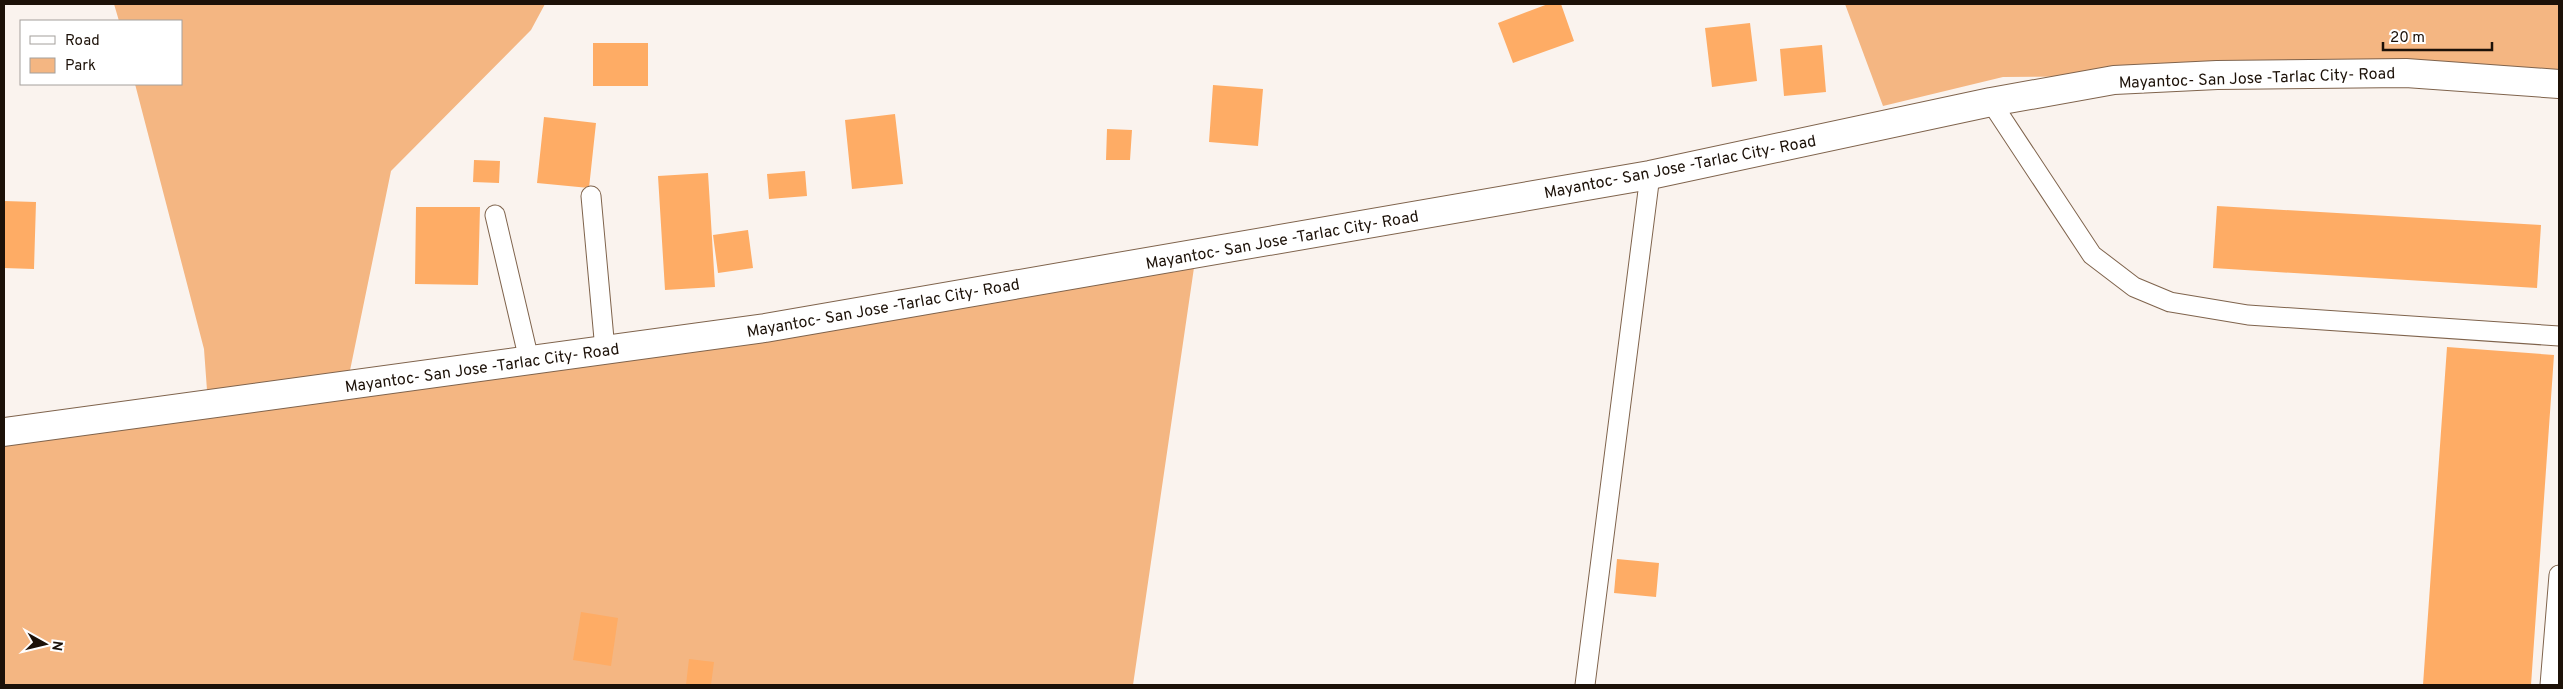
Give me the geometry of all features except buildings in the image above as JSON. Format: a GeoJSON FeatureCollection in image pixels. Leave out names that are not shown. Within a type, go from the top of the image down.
{"type":"FeatureCollection","features":[{"type":"Feature","properties":{"kind":"main road","name":"Mayantoc- San Jose -Tarlac City- Road"},"geometry":{"type":"LineString","coordinates":[[4,432],[765,328],[1650,175],[1991,102],[2114,80],[2217,76],[2406,73],[2559,84]]}},
{"type":"Feature","properties":{"kind":"lane"},"geometry":{"type":"LineString","coordinates":[[1991,102],[2092,254],[2134,287],[2170,302],[2248,314],[2559,336]]}},
{"type":"Feature","properties":{"kind":"lane"},"geometry":{"type":"LineString","coordinates":[[1586,685],[1650,175]]}},
{"type":"Feature","properties":{"kind":"lane"},"geometry":{"type":"LineString","coordinates":[[591,196],[605,350]]}},
{"type":"Feature","properties":{"kind":"lane"},"geometry":{"type":"LineString","coordinates":[[495,215],[529,360]]}},
{"type":"Feature","properties":{"kind":"lane"},"geometry":{"type":"LineString","coordinates":[[2550,685],[2559,575]]}},
{"type":"Feature","properties":{"kind":"green space"},"geometry":{"type":"Polygon","coordinates":[[[114,4],[545,4],[531,30],[391,171],[347,385],[1196,254],[1133,685],[4,685],[4,432],[208,404],[204,349],[135,85],[182,85],[182,20],[119,20],[114,4]]]}},
{"type":"Feature","properties":{"kind":"green space"},"geometry":{"type":"Polygon","coordinates":[[[1845,4],[2559,4],[2559,85],[2440,75],[2003,77],[1883,106],[1845,4]]]}}]}
